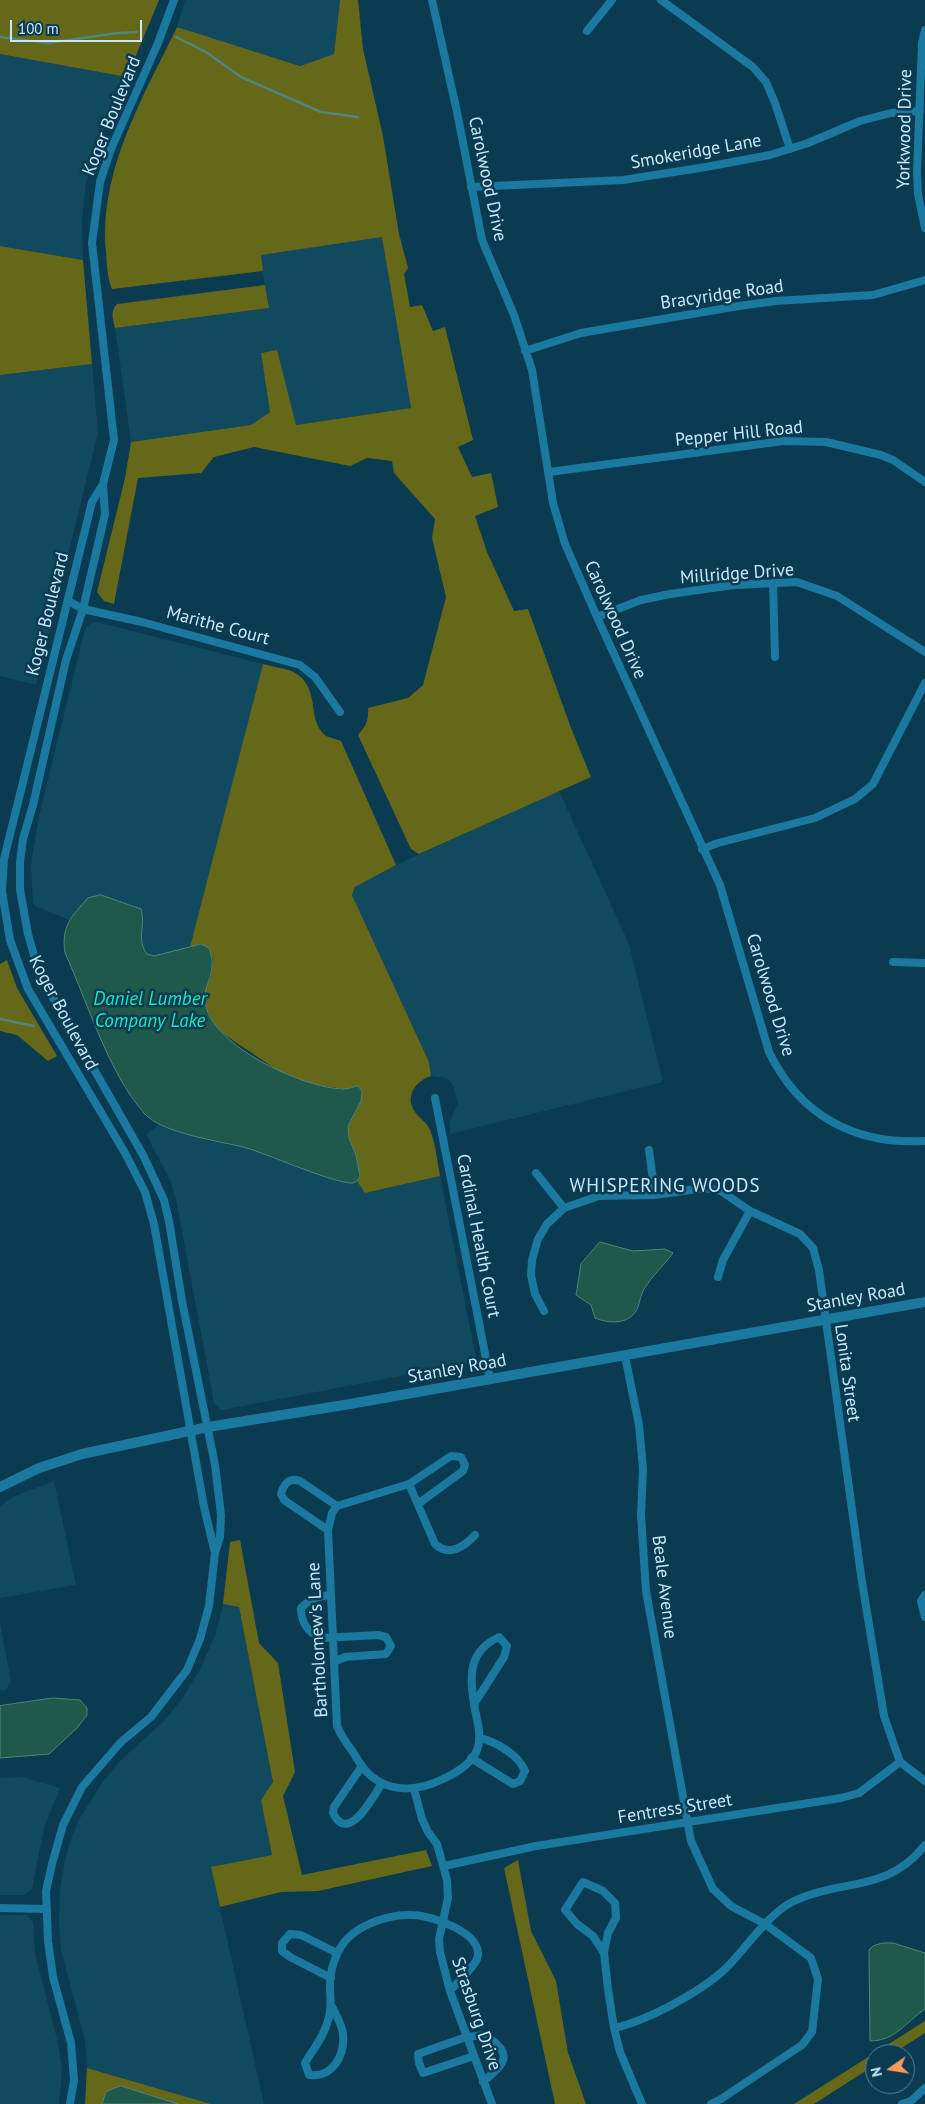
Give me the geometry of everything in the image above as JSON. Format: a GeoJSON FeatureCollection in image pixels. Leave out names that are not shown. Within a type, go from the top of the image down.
{"type":"FeatureCollection","features":[{"type":"Feature","properties":{"kind":"street","name":"Koger Boulevard"},"geometry":{"type":"LineString","coordinates":[[174,0],[158,43],[111,149],[100,182],[92,244],[114,440],[103,484],[92,502],[4,860],[2,891],[13,949],[28,989],[125,1153],[145,1192],[154,1224],[190,1431],[210,1538],[215,1553]]}},
{"type":"Feature","properties":{"kind":"street","name":"Carolwood Drive"},"geometry":{"type":"LineString","coordinates":[[432,0],[457,112],[482,240],[514,316],[532,370],[553,503],[565,544],[596,617],[720,885],[769,1052],[779,1073],[813,1110],[835,1125],[875,1139],[925,1142]]}},
{"type":"Feature","properties":{"kind":"street"},"geometry":{"type":"LineString","coordinates":[[587,32],[612,0]]}},
{"type":"Feature","properties":{"kind":"street"},"geometry":{"type":"LineString","coordinates":[[661,0],[753,67],[766,82],[790,148]]}},
{"type":"Feature","properties":{"kind":"street","name":"Yorkwood Drive"},"geometry":{"type":"LineString","coordinates":[[925,30],[922,43],[918,194],[925,228]]}},
{"type":"Feature","properties":{"kind":"street","name":"Smokeridge Lane"},"geometry":{"type":"LineString","coordinates":[[471,187],[623,180],[737,162],[808,143],[860,121],[891,113],[920,111]]}},
{"type":"Feature","properties":{"kind":"street","name":"Bracyridge Road"},"geometry":{"type":"LineString","coordinates":[[525,351],[581,332],[739,306],[873,295],[925,280]]}},
{"type":"Feature","properties":{"kind":"street","name":"Pepper Hill Road"},"geometry":{"type":"LineString","coordinates":[[549,472],[784,441],[826,442],[893,460],[925,482]]}},
{"type":"Feature","properties":{"kind":"street","name":"Koger Boulevard"},"geometry":{"type":"LineString","coordinates":[[70,2104],[74,2080],[73,2057],[67,2025],[53,1977],[48,1941],[46,1891],[63,1825],[82,1787],[121,1742],[151,1717],[187,1670],[200,1639],[209,1606],[215,1553],[220,1537],[221,1515],[216,1465],[164,1200],[143,1154],[40,973],[23,911],[20,862],[22,840],[33,806],[66,660],[83,609],[105,514],[103,484]]}},
{"type":"Feature","properties":{"kind":"street","name":"Millridge Drive"},"geometry":{"type":"LineString","coordinates":[[596,617],[641,600],[670,594],[734,585],[797,582],[837,596],[925,652]]}},
{"type":"Feature","properties":{"kind":"street"},"geometry":{"type":"LineString","coordinates":[[773,583],[775,657]]}},
{"type":"Feature","properties":{"kind":"street","name":"Marithe Court"},"geometry":{"type":"LineString","coordinates":[[68,601],[83,609],[142,622],[300,665],[315,677],[340,712]]}},
{"type":"Feature","properties":{"kind":"street"},"geometry":{"type":"LineString","coordinates":[[702,849],[718,842],[815,818],[838,809],[855,799],[873,784],[925,682]]}},
{"type":"Feature","properties":{"kind":"street"},"geometry":{"type":"LineString","coordinates":[[893,962],[925,963]]}},
{"type":"Feature","properties":{"kind":"street","name":"Cardinal Health Court"},"geometry":{"type":"LineString","coordinates":[[435,1098],[490,1379]]}},
{"type":"Feature","properties":{"kind":"street"},"geometry":{"type":"LineString","coordinates":[[649,1150],[655,1195]]}},
{"type":"Feature","properties":{"kind":"street"},"geometry":{"type":"LineString","coordinates":[[536,1173],[564,1208]]}},
{"type":"Feature","properties":{"kind":"street","name":"Lonita Street"},"geometry":{"type":"LineString","coordinates":[[544,1310],[535,1294],[531,1274],[532,1260],[538,1239],[547,1224],[564,1208],[599,1196],[655,1195],[704,1188],[722,1191],[750,1210],[800,1234],[813,1248],[819,1270],[824,1320],[879,1687],[884,1716],[900,1762]]}},
{"type":"Feature","properties":{"kind":"street"},"geometry":{"type":"LineString","coordinates":[[718,1277],[723,1260],[750,1210]]}},
{"type":"Feature","properties":{"kind":"street","name":"Stanley Road"},"geometry":{"type":"LineString","coordinates":[[0,1487],[40,1468],[82,1454],[208,1427],[625,1356],[925,1302]]}},
{"type":"Feature","properties":{"kind":"street","name":"Beale Avenue"},"geometry":{"type":"LineString","coordinates":[[625,1356],[641,1442],[643,1469],[641,1515],[646,1591],[686,1822],[691,1841],[713,1889],[731,1906],[765,1924],[811,1958],[818,1979],[812,2032],[802,2045],[721,2099],[710,2104]]}},
{"type":"Feature","properties":{"kind":"street"},"geometry":{"type":"LineString","coordinates":[[328,1530],[284,1500],[281,1494],[287,1481],[293,1479],[300,1481],[337,1506],[410,1484],[451,1456],[461,1458],[464,1466],[463,1471],[418,1504]]}},
{"type":"Feature","properties":{"kind":"street"},"geometry":{"type":"LineString","coordinates":[[410,1484],[435,1544],[440,1549],[446,1551],[453,1550],[469,1541],[475,1535]]}},
{"type":"Feature","properties":{"kind":"street","name":"Bartholomew's Lane"},"geometry":{"type":"LineString","coordinates":[[337,1506],[332,1513],[328,1530],[337,1726],[341,1735],[371,1776],[382,1783],[414,1789],[427,1787],[452,1775],[471,1758],[477,1749],[479,1738]]}},
{"type":"Feature","properties":{"kind":"street"},"geometry":{"type":"LineString","coordinates":[[330,1595],[318,1596],[301,1608],[301,1618],[314,1635],[321,1638],[378,1635],[386,1637],[391,1646],[386,1654],[345,1657],[334,1662]]}},
{"type":"Feature","properties":{"kind":"street"},"geometry":{"type":"LineString","coordinates":[[925,1595],[921,1601],[925,1617]]}},
{"type":"Feature","properties":{"kind":"street"},"geometry":{"type":"LineString","coordinates":[[471,1758],[512,1784],[520,1781],[525,1771],[522,1762],[490,1740],[479,1738],[474,1704],[471,1680],[472,1666],[487,1643],[499,1637],[508,1646],[504,1657],[474,1704]]}},
{"type":"Feature","properties":{"kind":"street"},"geometry":{"type":"LineString","coordinates":[[900,1762],[925,1782]]}},
{"type":"Feature","properties":{"kind":"street","name":"Fentress Street"},"geometry":{"type":"LineString","coordinates":[[444,1866],[536,1846],[841,1798],[859,1793],[900,1762]]}},
{"type":"Feature","properties":{"kind":"street"},"geometry":{"type":"LineString","coordinates":[[362,1766],[334,1808],[333,1813],[340,1823],[351,1823],[357,1818],[382,1783]]}},
{"type":"Feature","properties":{"kind":"street","name":"Strasburg Drive"},"geometry":{"type":"LineString","coordinates":[[414,1789],[422,1819],[428,1832],[437,1844],[444,1866],[448,1898],[440,1939],[440,1952],[450,1991],[492,2104]]}},
{"type":"Feature","properties":{"kind":"street"},"geometry":{"type":"LineString","coordinates":[[614,2028],[628,2025],[647,2016],[702,1986],[728,1967],[765,1924],[789,1903],[818,1891],[857,1885],[884,1878],[906,1866],[925,1845]]}},
{"type":"Feature","properties":{"kind":"street"},"geometry":{"type":"LineString","coordinates":[[604,1953],[593,1936],[577,1924],[565,1910],[583,1882],[603,1891],[615,1903],[616,1918],[608,1933],[604,1953],[614,2028],[620,2052],[642,2104]]}},
{"type":"Feature","properties":{"kind":"street"},"geometry":{"type":"LineString","coordinates":[[0,1908],[47,1909]]}},
{"type":"Feature","properties":{"kind":"street"},"geometry":{"type":"LineString","coordinates":[[332,2005],[343,2033],[342,2048],[331,2070],[320,2076],[309,2075],[304,2063],[322,2040],[332,2005],[331,1978],[337,1953],[348,1938],[364,1926],[387,1918],[412,1915],[444,1922],[470,1937],[478,1948],[477,1959],[450,1991]]}},
{"type":"Feature","properties":{"kind":"street"},"geometry":{"type":"LineString","coordinates":[[331,1978],[290,1957],[282,1951],[282,1943],[290,1934],[301,1935],[337,1953]]}},
{"type":"Feature","properties":{"kind":"street"},"geometry":{"type":"LineString","coordinates":[[474,2056],[423,2073],[418,2054],[466,2036],[485,2035],[499,2044],[504,2056],[503,2065],[483,2082]]}},
{"type":"Feature","properties":{"kind":"street"},"geometry":{"type":"LineString","coordinates":[[902,2104],[911,2101],[925,2088]]}},
{"type":"Feature","properties":{"kind":"shaded area"},"geometry":{"type":"Polygon","coordinates":[[[0,0],[159,0],[127,77],[0,54],[0,0]]]}},
{"type":"Feature","properties":{"kind":"shaded area"},"geometry":{"type":"Polygon","coordinates":[[[185,0],[340,0],[334,54],[300,66],[177,27],[185,0]]]}},
{"type":"Feature","properties":{"kind":"shaded area"},"geometry":{"type":"Polygon","coordinates":[[[340,0],[358,0],[363,49],[383,136],[399,234],[408,268],[404,274],[410,307],[422,305],[433,331],[445,327],[473,440],[458,447],[472,477],[491,473],[498,507],[475,516],[487,552],[514,611],[528,609],[571,728],[591,777],[419,854],[411,849],[358,735],[366,723],[368,708],[408,698],[423,685],[446,597],[432,538],[435,519],[394,473],[392,461],[367,458],[350,466],[254,447],[214,457],[201,473],[138,478],[114,604],[104,601],[97,592],[125,478],[131,442],[251,425],[270,412],[261,353],[277,350],[296,425],[411,408],[382,237],[261,255],[263,271],[112,289],[108,275],[106,221],[109,192],[116,163],[138,108],[177,27],[300,66],[334,54],[340,0]]]}},
{"type":"Feature","properties":{"kind":"shaded area"},"geometry":{"type":"Polygon","coordinates":[[[0,54],[127,77],[94,154],[86,183],[82,220],[83,260],[0,246],[0,54]]]}},
{"type":"Feature","properties":{"kind":"shaded area"},"geometry":{"type":"Polygon","coordinates":[[[382,236],[411,408],[296,425],[276,350],[261,353],[270,412],[251,425],[131,442],[115,328],[269,308],[260,255],[382,236]]]}},
{"type":"Feature","properties":{"kind":"shaded area"},"geometry":{"type":"Polygon","coordinates":[[[0,246],[83,260],[92,364],[0,375],[0,246]]]}},
{"type":"Feature","properties":{"kind":"shaded area"},"geometry":{"type":"Polygon","coordinates":[[[265,285],[269,308],[115,328],[113,312],[117,304],[265,285]]]}},
{"type":"Feature","properties":{"kind":"shaded area"},"geometry":{"type":"Polygon","coordinates":[[[92,364],[98,433],[36,685],[0,676],[0,375],[92,364]]]}},
{"type":"Feature","properties":{"kind":"shaded area"},"geometry":{"type":"Polygon","coordinates":[[[97,622],[263,664],[190,947],[154,956],[147,954],[142,948],[143,917],[141,909],[101,895],[88,898],[69,920],[33,905],[31,863],[39,816],[85,629],[90,624],[97,622]]]}},
{"type":"Feature","properties":{"kind":"shaded area"},"geometry":{"type":"Polygon","coordinates":[[[263,664],[293,672],[304,681],[309,689],[316,722],[326,736],[341,741],[396,865],[355,887],[352,895],[429,1062],[431,1076],[416,1085],[411,1095],[411,1100],[415,1112],[430,1130],[440,1176],[365,1193],[357,1181],[360,1176],[356,1155],[349,1138],[348,1126],[361,1101],[362,1091],[358,1086],[344,1089],[311,1084],[283,1074],[219,1031],[207,1011],[203,995],[211,976],[213,960],[209,948],[201,944],[190,947],[263,664]]]}},
{"type":"Feature","properties":{"kind":"shaded area"},"geometry":{"type":"Polygon","coordinates":[[[559,791],[629,944],[663,1082],[450,1134],[450,1121],[458,1103],[453,1085],[447,1078],[431,1076],[429,1062],[352,895],[355,887],[396,865],[559,791]]]}},
{"type":"Feature","properties":{"kind":"shaded area"},"geometry":{"type":"Polygon","coordinates":[[[7,960],[17,988],[57,1056],[48,1061],[17,1035],[0,1031],[0,964],[7,960]]]}},
{"type":"Feature","properties":{"kind":"shaded area"},"geometry":{"type":"Polygon","coordinates":[[[160,1124],[206,1140],[247,1148],[316,1173],[351,1183],[357,1181],[365,1193],[440,1176],[476,1358],[474,1362],[222,1410],[218,1407],[214,1403],[176,1199],[170,1180],[146,1134],[160,1124]]]}},
{"type":"Feature","properties":{"kind":"shaded area"},"geometry":{"type":"Polygon","coordinates":[[[54,1481],[76,1585],[0,1598],[0,1506],[15,1496],[54,1481]]]}},
{"type":"Feature","properties":{"kind":"shaded area"},"geometry":{"type":"Polygon","coordinates":[[[240,1540],[259,1643],[278,1663],[295,1772],[283,1796],[302,1875],[426,1850],[432,1866],[318,1891],[281,1892],[220,1907],[211,1867],[272,1855],[261,1800],[273,1782],[239,1607],[223,1604],[230,1542],[240,1540]]]}},
{"type":"Feature","properties":{"kind":"shaded area"},"geometry":{"type":"Polygon","coordinates":[[[223,1604],[239,1607],[273,1782],[261,1800],[272,1855],[211,1868],[264,2104],[211,2104],[87,2068],[85,2040],[61,1950],[59,1924],[60,1890],[65,1860],[80,1818],[104,1780],[122,1759],[166,1719],[184,1696],[201,1667],[215,1636],[223,1604]]]}},
{"type":"Feature","properties":{"kind":"shaded area"},"geometry":{"type":"Polygon","coordinates":[[[0,1623],[11,1682],[6,1690],[0,1691],[0,1623]]]}},
{"type":"Feature","properties":{"kind":"shaded area"},"geometry":{"type":"Polygon","coordinates":[[[23,1777],[60,1788],[44,1828],[32,1889],[24,1895],[0,1895],[0,1778],[23,1777]]]}},
{"type":"Feature","properties":{"kind":"shaded area"},"geometry":{"type":"Polygon","coordinates":[[[518,1860],[531,1931],[556,1981],[568,2053],[586,2104],[555,2104],[504,1868],[518,1860]]]}},
{"type":"Feature","properties":{"kind":"shaded area"},"geometry":{"type":"Polygon","coordinates":[[[0,1915],[27,1915],[33,1922],[35,1953],[58,2043],[62,2069],[59,2104],[0,2104],[0,1915]]]}},
{"type":"Feature","properties":{"kind":"shaded area"},"geometry":{"type":"Polygon","coordinates":[[[925,2021],[925,2033],[908,2044],[889,2044],[925,2021]]]}},
{"type":"Feature","properties":{"kind":"shaded area"},"geometry":{"type":"Polygon","coordinates":[[[865,2059],[865,2071],[814,2104],[794,2104],[865,2059]]]}},
{"type":"Feature","properties":{"kind":"shaded area"},"geometry":{"type":"Polygon","coordinates":[[[87,2068],[211,2104],[178,2104],[121,2086],[106,2092],[102,2104],[85,2104],[87,2068]]]}},
{"type":"Feature","properties":{"kind":"water","name":"Daniel Lumber Company Lake"},"geometry":{"type":"Polygon","coordinates":[[[101,895],[141,909],[142,943],[147,954],[154,956],[201,944],[209,948],[212,966],[205,994],[207,1010],[215,1025],[228,1039],[245,1052],[265,1064],[307,1082],[343,1089],[358,1086],[362,1091],[361,1101],[348,1126],[349,1138],[356,1155],[360,1176],[357,1181],[352,1183],[337,1180],[247,1148],[178,1131],[164,1126],[144,1113],[131,1096],[109,1058],[65,953],[66,929],[72,917],[88,898],[101,895]]]}},
{"type":"Feature","properties":{"kind":"water"},"geometry":{"type":"Polygon","coordinates":[[[600,1242],[633,1251],[665,1249],[673,1253],[644,1289],[635,1313],[619,1322],[595,1318],[591,1305],[576,1295],[581,1264],[600,1242]]]}},
{"type":"Feature","properties":{"kind":"water"},"geometry":{"type":"Polygon","coordinates":[[[53,1698],[80,1700],[87,1708],[87,1715],[78,1727],[49,1754],[0,1758],[0,1706],[53,1698]]]}},
{"type":"Feature","properties":{"kind":"water"},"geometry":{"type":"Polygon","coordinates":[[[893,1943],[925,1953],[925,2009],[900,2030],[886,2038],[870,2041],[869,1950],[873,1946],[893,1943]]]}},
{"type":"Feature","properties":{"kind":"water"},"geometry":{"type":"Polygon","coordinates":[[[121,2086],[178,2104],[102,2104],[106,2092],[121,2086]]]}},
{"type":"Feature","properties":{"kind":"waterway"},"geometry":{"type":"LineString","coordinates":[[0,37],[48,43],[137,32]]}},
{"type":"Feature","properties":{"kind":"waterway"},"geometry":{"type":"LineString","coordinates":[[176,37],[206,52],[241,77],[321,112],[358,117]]}},
{"type":"Feature","properties":{"kind":"waterway"},"geometry":{"type":"LineString","coordinates":[[0,1019],[34,1026]]}},
{"type":"Feature","properties":{"kind":"district","name":"WHISPERING WOODS"},"geometry":{"type":"Point","coordinates":[665,1187]}}]}
